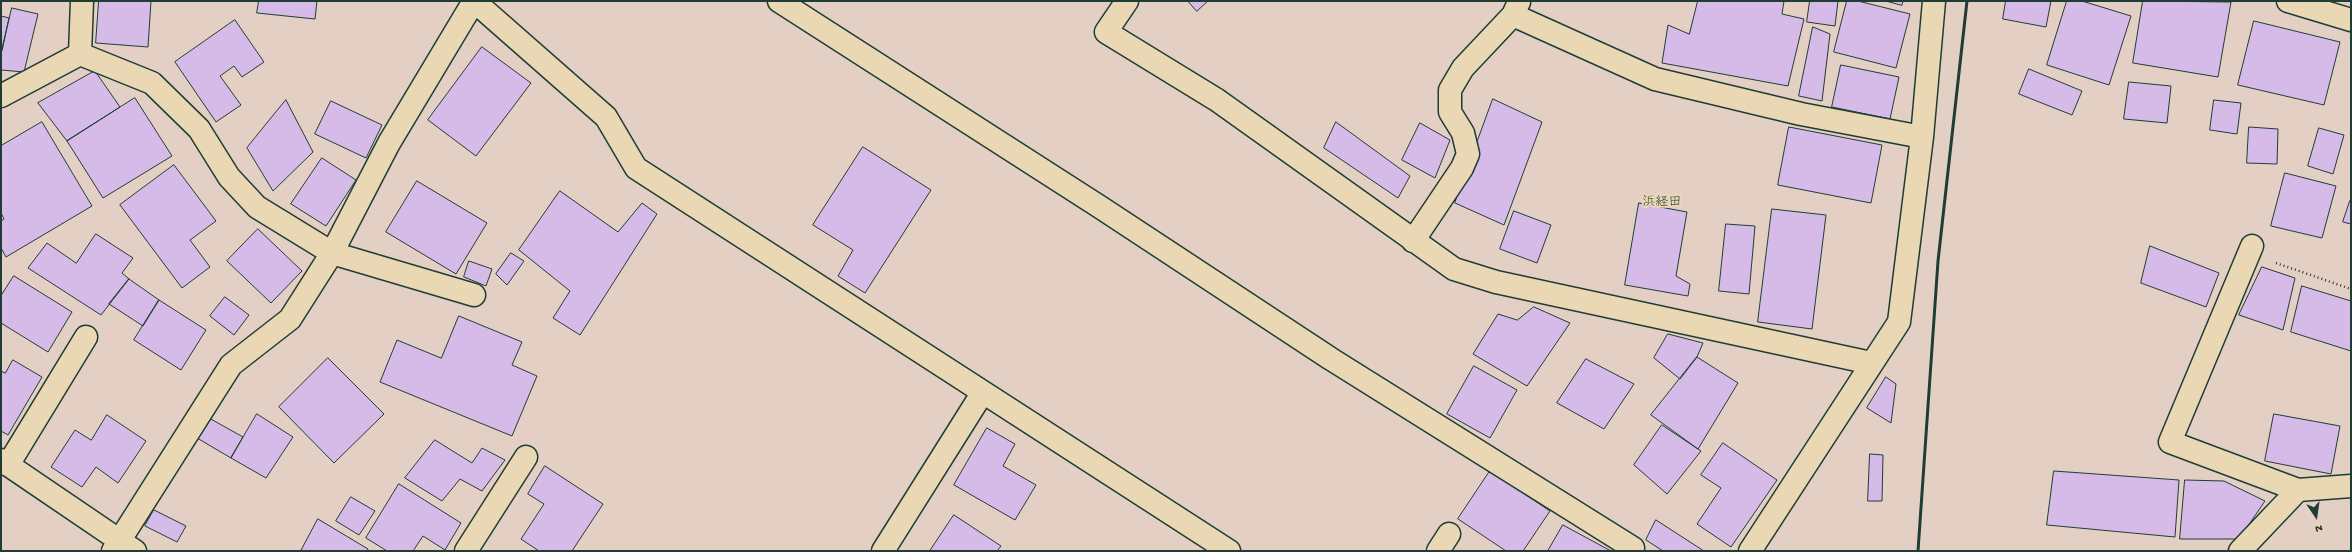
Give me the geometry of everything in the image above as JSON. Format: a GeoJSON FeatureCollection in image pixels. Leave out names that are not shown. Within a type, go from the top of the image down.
{"type":"FeatureCollection","features":[{"type":"Feature","properties":{"kind":"street"},"geometry":{"type":"LineString","coordinates":[[80,54],[82,1]]}},
{"type":"Feature","properties":{"kind":"street"},"geometry":{"type":"LineString","coordinates":[[86,337],[4,462],[123,548],[231,365],[290,319],[332,253],[390,143],[474,1],[606,117],[636,168],[1229,551]]}},
{"type":"Feature","properties":{"kind":"street"},"geometry":{"type":"LineString","coordinates":[[778,1],[1100,206],[1330,359],[1634,550]]}},
{"type":"Feature","properties":{"kind":"street"},"geometry":{"type":"LineString","coordinates":[[1127,1],[1106,32],[1217,100],[1454,270],[1496,282],[1871,363]]}},
{"type":"Feature","properties":{"kind":"street"},"geometry":{"type":"LineString","coordinates":[[1750,551],[1899,322],[1922,137],[1934,1]]}},
{"type":"Feature","properties":{"kind":"street"},"geometry":{"type":"LineString","coordinates":[[2288,1],[2351,20]]}},
{"type":"Feature","properties":{"kind":"street"},"geometry":{"type":"LineString","coordinates":[[1413,241],[1462,168],[1468,154],[1463,133],[1450,112],[1450,90],[1463,68],[1516,8],[1656,79],[1801,114],[1922,137]]}},
{"type":"Feature","properties":{"kind":"street"},"geometry":{"type":"LineString","coordinates":[[1,96],[80,54],[152,83],[199,129],[229,177],[257,207],[332,253],[474,295]]}},
{"type":"Feature","properties":{"kind":"street"},"geometry":{"type":"LineString","coordinates":[[2250,250],[2170,442],[2298,490],[2351,486]]}},
{"type":"Feature","properties":{"kind":"street"},"geometry":{"type":"LineString","coordinates":[[883,551],[983,392]]}},
{"type":"Feature","properties":{"kind":"street"},"geometry":{"type":"LineString","coordinates":[[466,551],[526,457]]}},
{"type":"Feature","properties":{"kind":"street"},"geometry":{"type":"LineString","coordinates":[[2240,551],[2298,490]]}},
{"type":"Feature","properties":{"kind":"path"},"geometry":{"type":"LineString","coordinates":[[2250,250],[2351,289]]}},
{"type":"Feature","properties":{"kind":"building"},"geometry":{"type":"Polygon","coordinates":[[[99,1],[151,1],[148,47],[96,43],[99,1]]]}},
{"type":"Feature","properties":{"kind":"building"},"geometry":{"type":"Polygon","coordinates":[[[259,1],[317,1],[315,19],[257,13],[259,1]]]}},
{"type":"Feature","properties":{"kind":"building"},"geometry":{"type":"Polygon","coordinates":[[[1188,1],[1208,1],[1197,11],[1188,1]]]}},
{"type":"Feature","properties":{"kind":"building"},"geometry":{"type":"Polygon","coordinates":[[[1698,1],[1784,1],[1782,14],[1804,19],[1788,86],[1662,63],[1668,25],[1689,34],[1698,1]]]}},
{"type":"Feature","properties":{"kind":"building"},"geometry":{"type":"Polygon","coordinates":[[[1810,1],[1838,1],[1835,26],[1807,22],[1810,1]]]}},
{"type":"Feature","properties":{"kind":"building"},"geometry":{"type":"Polygon","coordinates":[[[1847,1],[1858,1],[1910,14],[1896,68],[1834,52],[1847,1]]]}},
{"type":"Feature","properties":{"kind":"building"},"geometry":{"type":"Polygon","coordinates":[[[1886,1],[1903,1],[1902,5],[1886,1]]]}},
{"type":"Feature","properties":{"kind":"building"},"geometry":{"type":"Polygon","coordinates":[[[2006,1],[2051,1],[2046,27],[2003,19],[2006,1]]]}},
{"type":"Feature","properties":{"kind":"building"},"geometry":{"type":"Polygon","coordinates":[[[2067,1],[2082,1],[2131,16],[2109,85],[2047,65],[2067,1]]]}},
{"type":"Feature","properties":{"kind":"building"},"geometry":{"type":"Polygon","coordinates":[[[2143,1],[2231,2],[2218,77],[2133,63],[2143,1]]]}},
{"type":"Feature","properties":{"kind":"building"},"geometry":{"type":"Polygon","coordinates":[[[12,8],[38,14],[24,72],[1,70],[1,53],[12,8]]]}},
{"type":"Feature","properties":{"kind":"building"},"geometry":{"type":"Polygon","coordinates":[[[1,16],[9,18],[2,51],[1,50],[1,16]]]}},
{"type":"Feature","properties":{"kind":"building"},"geometry":{"type":"Polygon","coordinates":[[[235,20],[264,62],[242,77],[234,66],[220,76],[241,105],[216,122],[175,62],[235,20]]]}},
{"type":"Feature","properties":{"kind":"building"},"geometry":{"type":"Polygon","coordinates":[[[2254,21],[2340,42],[2324,105],[2238,85],[2254,21]]]}},
{"type":"Feature","properties":{"kind":"building"},"geometry":{"type":"Polygon","coordinates":[[[1813,27],[1830,34],[1822,101],[1799,96],[1813,27]]]}},
{"type":"Feature","properties":{"kind":"building"},"geometry":{"type":"Polygon","coordinates":[[[482,47],[531,83],[476,156],[428,120],[482,47]]]}},
{"type":"Feature","properties":{"kind":"building"},"geometry":{"type":"Polygon","coordinates":[[[1841,65],[1899,77],[1890,119],[1832,107],[1841,65]]]}},
{"type":"Feature","properties":{"kind":"building"},"geometry":{"type":"Polygon","coordinates":[[[2029,69],[2082,91],[2072,115],[2019,94],[2029,69]]]}},
{"type":"Feature","properties":{"kind":"building"},"geometry":{"type":"Polygon","coordinates":[[[95,71],[120,107],[67,141],[38,103],[95,71]]]}},
{"type":"Feature","properties":{"kind":"building"},"geometry":{"type":"Polygon","coordinates":[[[2129,82],[2171,86],[2167,123],[2124,119],[2129,82]]]}},
{"type":"Feature","properties":{"kind":"building"},"geometry":{"type":"Polygon","coordinates":[[[135,98],[172,156],[103,198],[67,141],[135,98]]]}},
{"type":"Feature","properties":{"kind":"building"},"geometry":{"type":"Polygon","coordinates":[[[1493,99],[1542,122],[1504,225],[1455,203],[1493,99]]]}},
{"type":"Feature","properties":{"kind":"building"},"geometry":{"type":"Polygon","coordinates":[[[286,100],[313,152],[273,191],[247,148],[286,100]]]}},
{"type":"Feature","properties":{"kind":"building"},"geometry":{"type":"Polygon","coordinates":[[[2214,100],[2241,103],[2237,134],[2210,130],[2214,100]]]}},
{"type":"Feature","properties":{"kind":"building"},"geometry":{"type":"Polygon","coordinates":[[[331,101],[382,125],[366,158],[315,134],[331,101]]]}},
{"type":"Feature","properties":{"kind":"building"},"geometry":{"type":"Polygon","coordinates":[[[42,122],[92,206],[6,257],[1,248],[1,221],[4,219],[1,213],[1,146],[42,122]]]}},
{"type":"Feature","properties":{"kind":"building"},"geometry":{"type":"Polygon","coordinates":[[[1336,122],[1410,176],[1398,198],[1324,148],[1336,122]]]}},
{"type":"Feature","properties":{"kind":"building"},"geometry":{"type":"Polygon","coordinates":[[[1420,123],[1450,140],[1435,178],[1402,160],[1420,123]]]}},
{"type":"Feature","properties":{"kind":"building"},"geometry":{"type":"Polygon","coordinates":[[[1789,127],[1882,145],[1871,203],[1778,185],[1789,127]]]}},
{"type":"Feature","properties":{"kind":"building"},"geometry":{"type":"Polygon","coordinates":[[[2249,127],[2278,129],[2277,164],[2247,163],[2249,127]]]}},
{"type":"Feature","properties":{"kind":"building"},"geometry":{"type":"Polygon","coordinates":[[[2319,128],[2344,135],[2333,174],[2308,166],[2319,128]]]}},
{"type":"Feature","properties":{"kind":"building"},"geometry":{"type":"Polygon","coordinates":[[[863,147],[931,190],[865,293],[838,276],[853,250],[813,225],[863,147]]]}},
{"type":"Feature","properties":{"kind":"building"},"geometry":{"type":"Polygon","coordinates":[[[322,158],[356,180],[326,226],[291,204],[322,158]]]}},
{"type":"Feature","properties":{"kind":"building"},"geometry":{"type":"Polygon","coordinates":[[[174,165],[216,221],[190,240],[210,267],[182,288],[120,205],[174,165]]]}},
{"type":"Feature","properties":{"kind":"building"},"geometry":{"type":"Polygon","coordinates":[[[2285,173],[2336,186],[2322,238],[2271,226],[2285,173]]]}},
{"type":"Feature","properties":{"kind":"building"},"geometry":{"type":"Polygon","coordinates":[[[417,181],[487,223],[456,274],[386,232],[417,181]]]}},
{"type":"Feature","properties":{"kind":"building"},"geometry":{"type":"Polygon","coordinates":[[[560,191],[618,232],[642,203],[657,214],[580,335],[553,318],[570,291],[519,250],[560,191]]]}},
{"type":"Feature","properties":{"kind":"building"},"geometry":{"type":"Polygon","coordinates":[[[2350,201],[2351,202],[2351,224],[2343,222],[2350,201]]]}},
{"type":"Feature","properties":{"kind":"building"},"geometry":{"type":"Polygon","coordinates":[[[1639,203],[1687,212],[1676,276],[1690,284],[1688,296],[1625,285],[1639,203]]]}},
{"type":"Feature","properties":{"kind":"building"},"geometry":{"type":"Polygon","coordinates":[[[1772,209],[1826,215],[1812,329],[1758,322],[1772,209]]]}},
{"type":"Feature","properties":{"kind":"building"},"geometry":{"type":"Polygon","coordinates":[[[1514,211],[1551,225],[1537,263],[1500,249],[1514,211]]]}},
{"type":"Feature","properties":{"kind":"building"},"geometry":{"type":"Polygon","coordinates":[[[1726,224],[1755,226],[1749,294],[1719,291],[1726,224]]]}},
{"type":"Feature","properties":{"kind":"building"},"geometry":{"type":"Polygon","coordinates":[[[258,229],[302,271],[271,303],[227,261],[258,229]]]}},
{"type":"Feature","properties":{"kind":"building"},"geometry":{"type":"Polygon","coordinates":[[[96,234],[133,258],[122,273],[129,279],[101,315],[28,268],[47,243],[76,263],[96,234]]]}},
{"type":"Feature","properties":{"kind":"building"},"geometry":{"type":"Polygon","coordinates":[[[2150,246],[2219,273],[2206,307],[2141,283],[2150,246]]]}},
{"type":"Feature","properties":{"kind":"building"},"geometry":{"type":"Polygon","coordinates":[[[511,253],[524,261],[507,285],[496,274],[511,253]]]}},
{"type":"Feature","properties":{"kind":"building"},"geometry":{"type":"Polygon","coordinates":[[[469,261],[492,269],[486,286],[464,277],[469,261]]]}},
{"type":"Feature","properties":{"kind":"building"},"geometry":{"type":"Polygon","coordinates":[[[2262,267],[2295,278],[2283,330],[2239,315],[2262,267]]]}},
{"type":"Feature","properties":{"kind":"building"},"geometry":{"type":"Polygon","coordinates":[[[14,276],[72,312],[48,352],[1,323],[1,296],[14,276]]]}},
{"type":"Feature","properties":{"kind":"building"},"geometry":{"type":"Polygon","coordinates":[[[129,279],[159,300],[143,326],[109,304],[129,279]]]}},
{"type":"Feature","properties":{"kind":"building"},"geometry":{"type":"Polygon","coordinates":[[[2302,286],[2351,301],[2351,351],[2291,332],[2302,286]]]}},
{"type":"Feature","properties":{"kind":"building"},"geometry":{"type":"Polygon","coordinates":[[[225,297],[249,315],[234,335],[210,316],[225,297]]]}},
{"type":"Feature","properties":{"kind":"building"},"geometry":{"type":"Polygon","coordinates":[[[159,300],[206,330],[181,370],[134,340],[159,300]]]}},
{"type":"Feature","properties":{"kind":"building"},"geometry":{"type":"Polygon","coordinates":[[[1534,307],[1570,323],[1527,386],[1473,354],[1498,314],[1517,320],[1534,307]]]}},
{"type":"Feature","properties":{"kind":"building"},"geometry":{"type":"Polygon","coordinates":[[[459,316],[522,342],[512,365],[537,376],[512,436],[380,382],[397,340],[441,358],[459,316]]]}},
{"type":"Feature","properties":{"kind":"building"},"geometry":{"type":"Polygon","coordinates":[[[1668,334],[1703,343],[1697,357],[1680,379],[1654,358],[1668,334]]]}},
{"type":"Feature","properties":{"kind":"building"},"geometry":{"type":"Polygon","coordinates":[[[1697,357],[1738,383],[1698,449],[1651,415],[1697,357]]]}},
{"type":"Feature","properties":{"kind":"building"},"geometry":{"type":"Polygon","coordinates":[[[328,358],[384,414],[334,463],[279,407],[328,358]]]}},
{"type":"Feature","properties":{"kind":"building"},"geometry":{"type":"Polygon","coordinates":[[[1586,359],[1634,384],[1604,429],[1557,403],[1586,359]]]}},
{"type":"Feature","properties":{"kind":"building"},"geometry":{"type":"Polygon","coordinates":[[[13,360],[42,377],[8,435],[1,431],[1,371],[5,373],[13,360]]]}},
{"type":"Feature","properties":{"kind":"building"},"geometry":{"type":"Polygon","coordinates":[[[1474,366],[1517,390],[1490,438],[1447,414],[1474,366]]]}},
{"type":"Feature","properties":{"kind":"building"},"geometry":{"type":"Polygon","coordinates":[[[1886,377],[1896,384],[1891,423],[1867,408],[1886,377]]]}},
{"type":"Feature","properties":{"kind":"building"},"geometry":{"type":"Polygon","coordinates":[[[257,414],[293,437],[266,478],[231,458],[257,414]]]}},
{"type":"Feature","properties":{"kind":"building"},"geometry":{"type":"Polygon","coordinates":[[[2274,414],[2340,426],[2331,474],[2265,461],[2274,414]]]}},
{"type":"Feature","properties":{"kind":"building"},"geometry":{"type":"Polygon","coordinates":[[[107,415],[146,441],[118,483],[96,467],[82,487],[51,467],[75,430],[91,440],[107,415]]]}},
{"type":"Feature","properties":{"kind":"building"},"geometry":{"type":"Polygon","coordinates":[[[209,418],[243,437],[231,458],[197,438],[209,418]]]}},
{"type":"Feature","properties":{"kind":"building"},"geometry":{"type":"Polygon","coordinates":[[[1662,425],[1701,451],[1667,494],[1634,465],[1662,425]]]}},
{"type":"Feature","properties":{"kind":"building"},"geometry":{"type":"Polygon","coordinates":[[[987,428],[1015,444],[1003,466],[1036,485],[1015,520],[954,485],[987,428]]]}},
{"type":"Feature","properties":{"kind":"building"},"geometry":{"type":"Polygon","coordinates":[[[435,440],[472,463],[482,448],[505,460],[482,491],[460,479],[442,501],[405,478],[435,440]]]}},
{"type":"Feature","properties":{"kind":"building"},"geometry":{"type":"Polygon","coordinates":[[[1723,443],[1777,480],[1731,547],[1697,524],[1721,488],[1701,475],[1723,443]]]}},
{"type":"Feature","properties":{"kind":"building"},"geometry":{"type":"Polygon","coordinates":[[[1870,454],[1883,455],[1882,501],[1868,501],[1870,454]]]}},
{"type":"Feature","properties":{"kind":"building"},"geometry":{"type":"Polygon","coordinates":[[[545,466],[603,504],[572,551],[539,551],[521,539],[544,504],[528,494],[545,466]]]}},
{"type":"Feature","properties":{"kind":"building"},"geometry":{"type":"Polygon","coordinates":[[[1490,471],[1550,511],[1523,551],[1506,551],[1458,519],[1490,471]]]}},
{"type":"Feature","properties":{"kind":"building"},"geometry":{"type":"Polygon","coordinates":[[[2054,471],[2179,480],[2175,537],[2047,525],[2054,471]]]}},
{"type":"Feature","properties":{"kind":"building"},"geometry":{"type":"Polygon","coordinates":[[[2185,480],[2224,481],[2265,501],[2239,539],[2180,539],[2185,480]]]}},
{"type":"Feature","properties":{"kind":"building"},"geometry":{"type":"Polygon","coordinates":[[[399,484],[461,523],[445,550],[423,536],[413,551],[387,551],[366,538],[399,484]]]}},
{"type":"Feature","properties":{"kind":"building"},"geometry":{"type":"Polygon","coordinates":[[[351,497],[375,511],[359,535],[336,521],[351,497]]]}},
{"type":"Feature","properties":{"kind":"building"},"geometry":{"type":"Polygon","coordinates":[[[154,510],[186,526],[177,542],[145,526],[154,510]]]}},
{"type":"Feature","properties":{"kind":"building"},"geometry":{"type":"Polygon","coordinates":[[[954,515],[1001,546],[997,551],[930,551],[954,515]]]}},
{"type":"Feature","properties":{"kind":"building"},"geometry":{"type":"Polygon","coordinates":[[[318,519],[368,549],[367,551],[301,551],[318,519]]]}},
{"type":"Feature","properties":{"kind":"building"},"geometry":{"type":"Polygon","coordinates":[[[1656,520],[1704,551],[1663,551],[1646,540],[1656,520]]]}},
{"type":"Feature","properties":{"kind":"building"},"geometry":{"type":"Polygon","coordinates":[[[1563,525],[1611,551],[1548,551],[1563,525]]]}},
{"type":"Feature","properties":{"kind":"railway"},"geometry":{"type":"LineString","coordinates":[[1918,551],[1938,261],[1967,1]]}},
{"type":"Feature","properties":{"kind":"district","name":"浜経田"},"geometry":{"type":"Point","coordinates":[1662,203]}}]}
